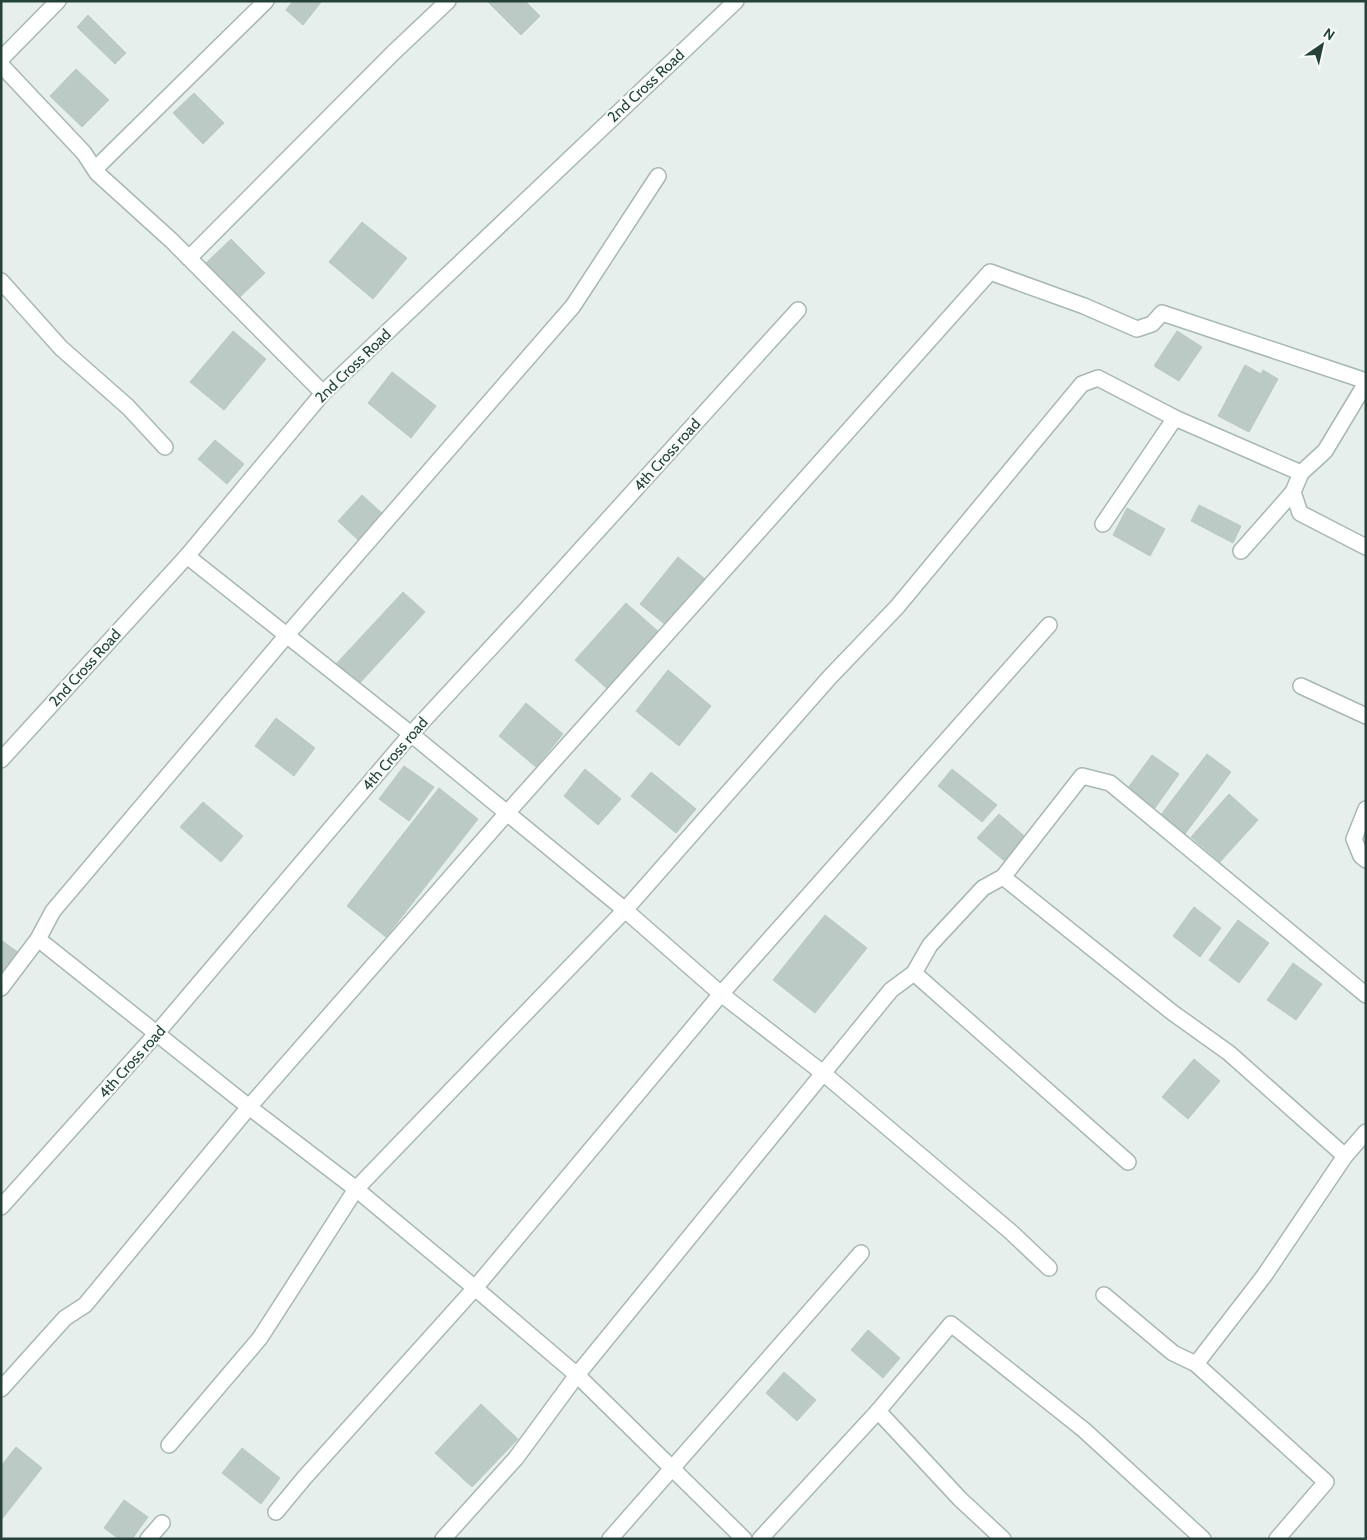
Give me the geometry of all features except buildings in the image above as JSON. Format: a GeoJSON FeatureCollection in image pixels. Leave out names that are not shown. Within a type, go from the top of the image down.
{"type":"FeatureCollection","features":[{"type":"Feature","properties":{"kind":"street"},"geometry":{"type":"LineString","coordinates":[[1,59],[58,1]]}},
{"type":"Feature","properties":{"kind":"street"},"geometry":{"type":"LineString","coordinates":[[95,169],[266,1]]}},
{"type":"Feature","properties":{"kind":"street"},"geometry":{"type":"LineString","coordinates":[[189,258],[393,53],[448,1]]}},
{"type":"Feature","properties":{"kind":"street","name":"2nd Cross Road"},"geometry":{"type":"LineString","coordinates":[[1,760],[187,556],[323,393],[736,1]]}},
{"type":"Feature","properties":{"kind":"street"},"geometry":{"type":"LineString","coordinates":[[1,65],[84,153],[97,173],[172,241],[323,393]]}},
{"type":"Feature","properties":{"kind":"street"},"geometry":{"type":"LineString","coordinates":[[1,988],[38,939],[53,911],[287,635],[573,306],[658,176]]}},
{"type":"Feature","properties":{"kind":"street"},"geometry":{"type":"LineString","coordinates":[[1,1389],[65,1318],[86,1305],[249,1107],[506,813],[990,272],[1084,306],[1137,329],[1152,324],[1162,313],[1366,382],[1325,451],[1301,473],[1293,492],[1241,551]]}},
{"type":"Feature","properties":{"kind":"street"},"geometry":{"type":"LineString","coordinates":[[1,281],[62,348],[128,407],[166,447]]}},
{"type":"Feature","properties":{"kind":"street","name":"4th Cross road"},"geometry":{"type":"LineString","coordinates":[[1,1207],[157,1033],[411,734],[531,605],[798,310]]}},
{"type":"Feature","properties":{"kind":"street"},"geometry":{"type":"LineString","coordinates":[[168,1445],[260,1338],[356,1189],[625,910],[829,678],[897,606],[1082,384],[1098,378],[1175,418],[1301,473]]}},
{"type":"Feature","properties":{"kind":"street"},"geometry":{"type":"LineString","coordinates":[[1103,524],[1175,418]]}},
{"type":"Feature","properties":{"kind":"street"},"geometry":{"type":"LineString","coordinates":[[1293,492],[1300,513],[1366,547]]}},
{"type":"Feature","properties":{"kind":"street"},"geometry":{"type":"LineString","coordinates":[[187,556],[411,734],[625,910],[721,994],[823,1073],[1012,1232],[1049,1268]]}},
{"type":"Feature","properties":{"kind":"street"},"geometry":{"type":"LineString","coordinates":[[276,1512],[305,1477],[475,1288],[721,994],[1049,625]]}},
{"type":"Feature","properties":{"kind":"street"},"geometry":{"type":"LineString","coordinates":[[1301,686],[1366,716]]}},
{"type":"Feature","properties":{"kind":"street"},"geometry":{"type":"LineString","coordinates":[[443,1539],[516,1458],[577,1375],[891,990],[914,973],[930,945],[983,888],[1002,877],[1082,776],[1110,783],[1366,995]]}},
{"type":"Feature","properties":{"kind":"street"},"geometry":{"type":"LineString","coordinates":[[1366,809],[1354,839],[1361,856],[1366,860]]}},
{"type":"Feature","properties":{"kind":"street"},"geometry":{"type":"LineString","coordinates":[[1002,877],[1202,1036],[1228,1053],[1345,1156]]}},
{"type":"Feature","properties":{"kind":"street"},"geometry":{"type":"LineString","coordinates":[[38,939],[249,1107],[356,1189],[475,1288],[577,1375],[744,1539]]}},
{"type":"Feature","properties":{"kind":"street"},"geometry":{"type":"LineString","coordinates":[[914,973],[1128,1162]]}},
{"type":"Feature","properties":{"kind":"street"},"geometry":{"type":"LineString","coordinates":[[1196,1364],[1264,1276],[1345,1156],[1366,1132]]}},
{"type":"Feature","properties":{"kind":"street"},"geometry":{"type":"LineString","coordinates":[[610,1539],[861,1253]]}},
{"type":"Feature","properties":{"kind":"street"},"geometry":{"type":"LineString","coordinates":[[1104,1295],[1173,1353],[1196,1364],[1326,1482],[1277,1539]]}},
{"type":"Feature","properties":{"kind":"street"},"geometry":{"type":"LineString","coordinates":[[760,1539],[878,1410],[951,1324],[1084,1430],[1203,1539]]}},
{"type":"Feature","properties":{"kind":"street"},"geometry":{"type":"LineString","coordinates":[[878,1410],[960,1499],[1003,1539]]}},
{"type":"Feature","properties":{"kind":"street"},"geometry":{"type":"LineString","coordinates":[[148,1539],[162,1522]]}}]}
